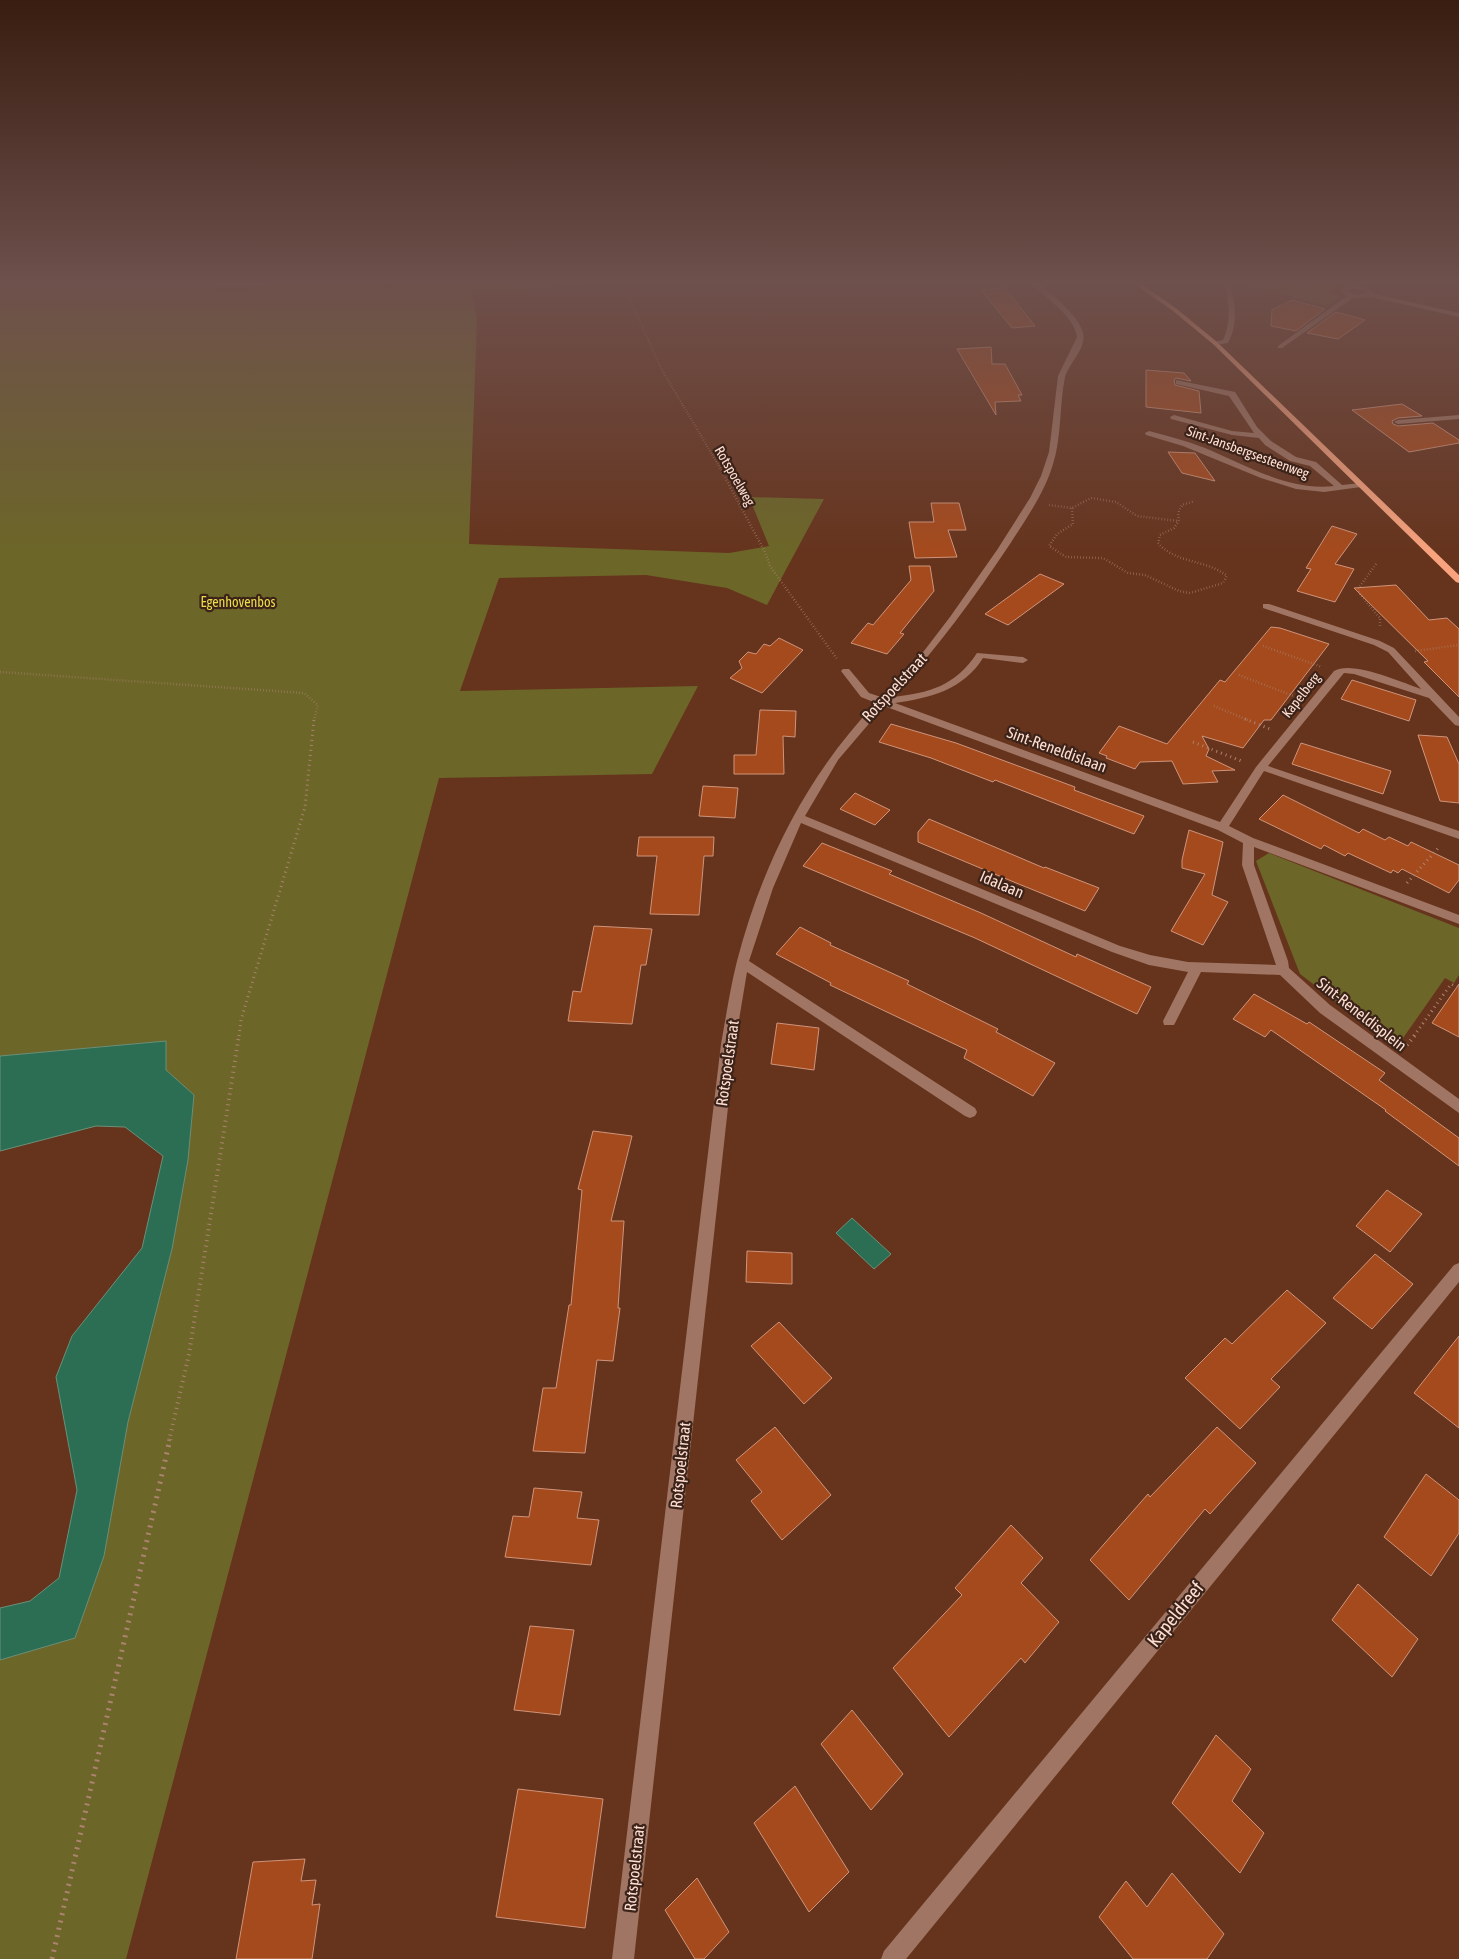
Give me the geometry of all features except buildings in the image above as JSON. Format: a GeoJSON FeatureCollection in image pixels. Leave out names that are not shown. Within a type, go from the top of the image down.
{"type":"FeatureCollection","features":[{"type":"Feature","properties":{"kind":"main road","name":"Sint-Jansbergsesteenweg"},"geometry":{"type":"LineString","coordinates":[[1244,371],[1458,580]]}},
{"type":"Feature","properties":{"kind":"street","name":"Rotspoelstraat"},"geometry":{"type":"LineString","coordinates":[[624,1959],[728,1044],[743,963],[760,903],[798,817],[830,765],[857,727],[926,654],[948,626],[1020,522],[1031,502],[1045,475],[1054,443],[1063,371]]}},
{"type":"Feature","properties":{"kind":"street","name":"Sint-Jansbergsesteenweg"},"geometry":{"type":"LineString","coordinates":[[1179,382],[1232,394],[1254,428],[1268,443],[1293,458],[1313,464],[1340,487]]}},
{"type":"Feature","properties":{"kind":"street"},"geometry":{"type":"LineString","coordinates":[[1398,422],[1459,416]]}},
{"type":"Feature","properties":{"kind":"street"},"geometry":{"type":"LineString","coordinates":[[1174,417],[1232,433],[1262,436]]}},
{"type":"Feature","properties":{"kind":"street","name":"Sint-Jansbergsesteenweg"},"geometry":{"type":"LineString","coordinates":[[1149,433],[1186,444],[1259,474],[1298,486],[1312,489],[1361,485]]}},
{"type":"Feature","properties":{"kind":"street","name":"Kapelberg"},"geometry":{"type":"LineString","coordinates":[[1266,606],[1377,643],[1391,650],[1459,723]]}},
{"type":"Feature","properties":{"kind":"street"},"geometry":{"type":"LineString","coordinates":[[881,702],[941,691],[975,665],[980,655],[1023,660]]}},
{"type":"Feature","properties":{"kind":"street","name":"Kapelberg"},"geometry":{"type":"LineString","coordinates":[[1222,826],[1261,768],[1337,673],[1342,670],[1355,670],[1433,696]]}},
{"type":"Feature","properties":{"kind":"street","name":"Sint-Reneldislaan"},"geometry":{"type":"LineString","coordinates":[[846,671],[865,694],[881,702],[1222,826]]}},
{"type":"Feature","properties":{"kind":"street"},"geometry":{"type":"LineString","coordinates":[[1261,768],[1455,834]]}},
{"type":"Feature","properties":{"kind":"street","name":"Idalaan"},"geometry":{"type":"LineString","coordinates":[[798,817],[1116,949],[1149,960],[1197,967],[1283,970]]}},
{"type":"Feature","properties":{"kind":"street"},"geometry":{"type":"LineString","coordinates":[[1222,826],[1249,841],[1459,920]]}},
{"type":"Feature","properties":{"kind":"street"},"geometry":{"type":"LineString","coordinates":[[1249,841],[1248,865],[1282,961],[1283,970]]}},
{"type":"Feature","properties":{"kind":"street"},"geometry":{"type":"LineString","coordinates":[[743,963],[970,1112]]}},
{"type":"Feature","properties":{"kind":"street"},"geometry":{"type":"LineString","coordinates":[[1168,1021],[1197,967]]}},
{"type":"Feature","properties":{"kind":"street","name":"Sint-Reneldisplein"},"geometry":{"type":"LineString","coordinates":[[1283,970],[1324,1009],[1459,1107]]}},
{"type":"Feature","properties":{"kind":"street","name":"Kapeldreef"},"geometry":{"type":"LineString","coordinates":[[892,1959],[1459,1270]]}},
{"type":"Feature","properties":{"kind":"path","name":"Rotspoelweg"},"geometry":{"type":"LineString","coordinates":[[663,371],[766,552],[770,566],[846,671]]}},
{"type":"Feature","properties":{"kind":"path"},"geometry":{"type":"LineString","coordinates":[[1031,502],[1072,508],[1091,498],[1116,502],[1137,516],[1179,521]]}},
{"type":"Feature","properties":{"kind":"path"},"geometry":{"type":"LineString","coordinates":[[1072,508],[1073,524],[1057,534],[1049,546],[1066,557],[1103,558],[1128,573],[1145,575],[1179,591],[1190,593],[1223,583],[1228,576],[1220,568],[1210,564],[1186,560],[1163,551],[1158,544],[1160,535],[1174,528],[1179,521],[1178,513],[1182,505],[1195,501]]}},
{"type":"Feature","properties":{"kind":"path"},"geometry":{"type":"LineString","coordinates":[[1376,564],[1358,589],[1359,593],[1380,618],[1380,638],[1377,643]]}},
{"type":"Feature","properties":{"kind":"path"},"geometry":{"type":"LineString","coordinates":[[1413,651],[1459,645]]}},
{"type":"Feature","properties":{"kind":"path"},"geometry":{"type":"LineString","coordinates":[[1263,646],[1337,673]]}},
{"type":"Feature","properties":{"kind":"path"},"geometry":{"type":"LineString","coordinates":[[0,672],[304,693],[318,705],[312,727],[305,806],[241,1020],[227,1120],[189,1354],[52,1959]]}},
{"type":"Feature","properties":{"kind":"path"},"geometry":{"type":"LineString","coordinates":[[1239,675],[1313,704]]}},
{"type":"Feature","properties":{"kind":"path"},"geometry":{"type":"LineString","coordinates":[[1214,706],[1287,736]]}},
{"type":"Feature","properties":{"kind":"path"},"geometry":{"type":"LineString","coordinates":[[1193,742],[1261,768]]}},
{"type":"Feature","properties":{"kind":"path"},"geometry":{"type":"LineString","coordinates":[[1396,896],[1455,834]]}},
{"type":"Feature","properties":{"kind":"path"},"geometry":{"type":"LineString","coordinates":[[1396,1061],[1451,984],[1459,988]]}},
{"type":"Feature","properties":{"kind":"green space","name":"Egenhovenbos"},"geometry":{"type":"Polygon","coordinates":[[[0,371],[475,371],[469,544],[729,553],[769,546],[749,497],[824,499],[767,605],[727,588],[646,575],[499,578],[460,691],[698,686],[652,774],[439,778],[126,1959],[0,1959],[0,1660],[75,1638],[104,1556],[128,1422],[172,1249],[188,1160],[194,1095],[166,1070],[165,1041],[0,1056],[0,371]]]}},
{"type":"Feature","properties":{"kind":"green space"},"geometry":{"type":"Polygon","coordinates":[[[1269,853],[1459,928],[1459,975],[1454,983],[1445,978],[1401,1041],[1391,1043],[1300,974],[1256,861],[1269,853]]]}},
{"type":"Feature","properties":{"kind":"shaded area"},"geometry":{"type":"Polygon","coordinates":[[[166,1041],[166,1070],[194,1095],[188,1160],[172,1249],[128,1422],[104,1556],[75,1638],[0,1660],[0,1608],[30,1601],[59,1578],[77,1490],[56,1377],[72,1336],[142,1248],[163,1156],[125,1127],[96,1126],[0,1151],[0,1056],[166,1041]]]}},
{"type":"Feature","properties":{"kind":"shaded area"},"geometry":{"type":"Polygon","coordinates":[[[852,1218],[891,1254],[874,1269],[836,1233],[852,1218]]]}}]}
